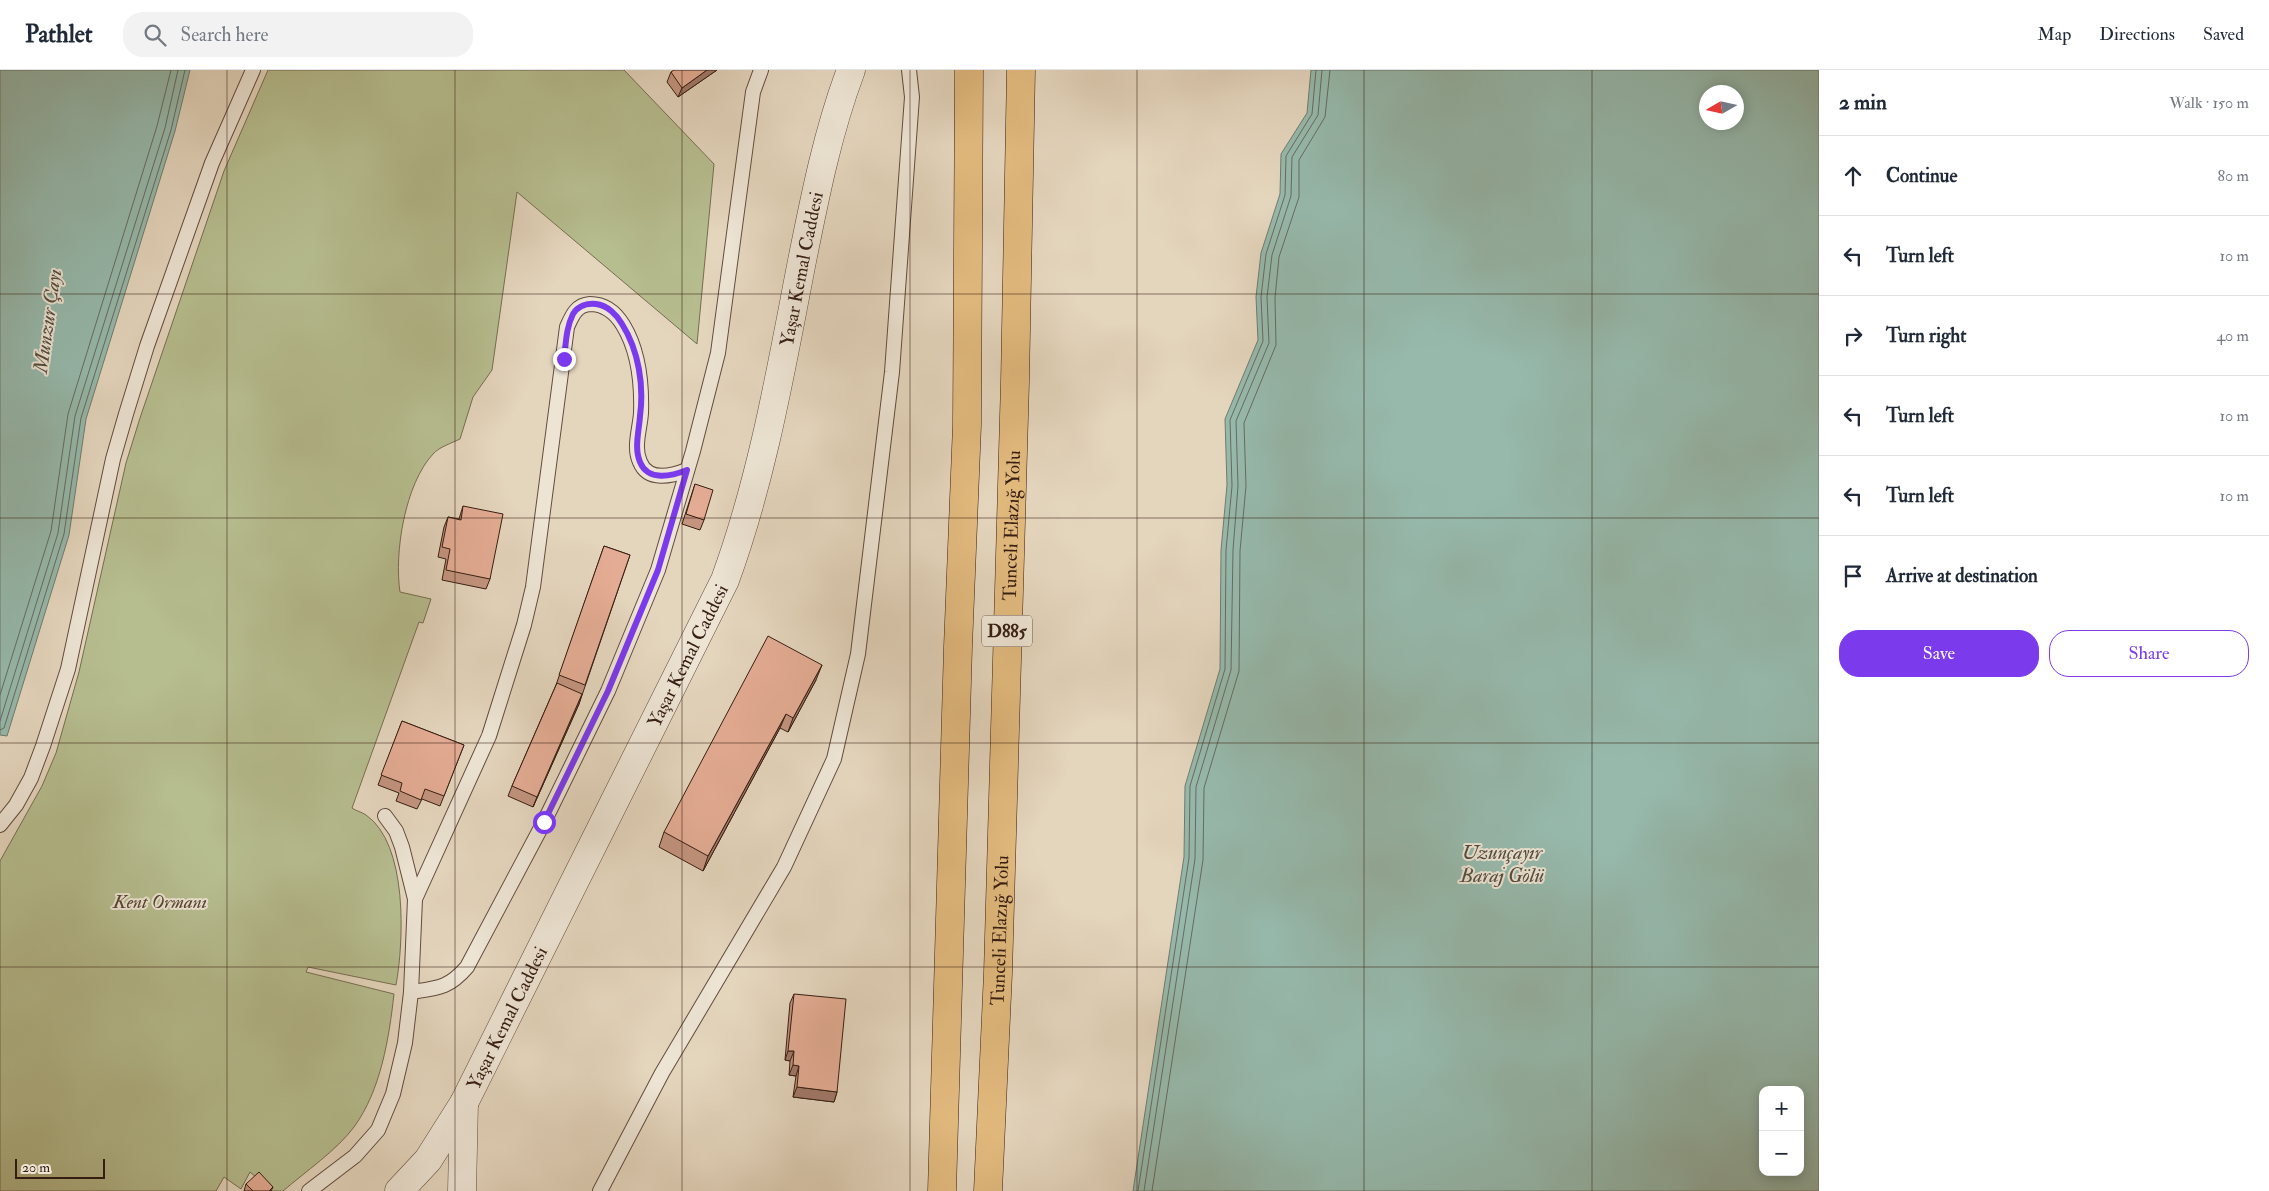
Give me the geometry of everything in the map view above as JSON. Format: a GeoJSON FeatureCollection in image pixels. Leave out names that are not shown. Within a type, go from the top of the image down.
{"type":"FeatureCollection","features":[{"type":"Feature","properties":{"kind":"main road","name":"D885"},"geometry":{"type":"LineString","coordinates":[[942,1191],[956,686],[967,425],[969,70]]}},
{"type":"Feature","properties":{"kind":"main road","name":"Tunceli Elazığ Yolu"},"geometry":{"type":"LineString","coordinates":[[988,1191],[997,983],[1015,392],[1021,70]]}},
{"type":"Feature","properties":{"kind":"street","name":"Yaşar Kemal Caddesi"},"geometry":{"type":"LineString","coordinates":[[399,1191],[428,1160],[464,1103],[725,580],[755,492],[813,210],[838,104],[851,70]]}},
{"type":"Feature","properties":{"kind":"street"},"geometry":{"type":"LineString","coordinates":[[462,1191],[464,1103]]}},
{"type":"Feature","properties":{"kind":"lane"},"geometry":{"type":"LineString","coordinates":[[0,825],[16,806],[31,778],[43,746],[68,669],[113,459],[147,346],[212,163],[253,70]]}},
{"type":"Feature","properties":{"kind":"lane"},"geometry":{"type":"LineString","coordinates":[[411,992],[433,989],[454,982],[466,968],[544,822],[608,691],[658,570],[718,352],[753,92],[761,70]]}},
{"type":"Feature","properties":{"kind":"lane"},"geometry":{"type":"LineString","coordinates":[[600,1191],[662,1073],[784,867],[834,759],[858,654],[892,372],[912,97],[909,70]]}},
{"type":"Feature","properties":{"kind":"lane"},"geometry":{"type":"LineString","coordinates":[[415,899],[489,736],[524,625],[533,587],[567,327],[575,311],[584,304],[598,304],[608,308],[619,319],[635,351],[641,381],[641,414],[637,444],[640,463],[650,474],[669,477],[687,470]]}},
{"type":"Feature","properties":{"kind":"lane"},"geometry":{"type":"LineString","coordinates":[[309,1191],[355,1156],[378,1130],[392,1094],[405,1043],[411,992],[415,899],[402,847],[396,831],[385,816]]}},
{"type":"Feature","properties":{"kind":"green space","name":"Kent Ormanı"},"geometry":{"type":"Polygon","coordinates":[[[268,70],[624,70],[714,164],[697,344],[517,192],[492,370],[473,397],[460,439],[442,447],[433,454],[423,467],[409,501],[400,539],[400,592],[431,599],[423,623],[419,622],[352,808],[366,815],[380,829],[390,848],[396,870],[400,894],[401,944],[396,985],[308,967],[306,972],[394,994],[386,1046],[371,1097],[347,1136],[283,1191],[272,1191],[250,1172],[241,1189],[224,1177],[216,1191],[0,1191],[0,861],[42,786],[56,753],[79,672],[126,463],[224,171],[268,70]]]}},
{"type":"Feature","properties":{"kind":"water","name":"Munzur Çayı"},"geometry":{"type":"Polygon","coordinates":[[[0,70],[190,70],[175,131],[86,419],[69,535],[7,736],[0,735],[0,70]]]}},
{"type":"Feature","properties":{"kind":"water","name":"Uzunçayır Baraj Gölü"},"geometry":{"type":"Polygon","coordinates":[[[1311,70],[1819,70],[1819,1191],[1133,1191],[1184,857],[1185,786],[1220,669],[1221,550],[1227,485],[1225,419],[1258,340],[1256,297],[1261,253],[1280,194],[1281,154],[1307,113],[1311,70]]]}},
{"type":"Feature","properties":{"kind":"building"},"geometry":{"type":"Polygon","coordinates":[[[674,70],[707,70],[682,88],[671,72],[674,70]]]}},
{"type":"Feature","properties":{"kind":"building"},"geometry":{"type":"Polygon","coordinates":[[[695,484],[713,490],[704,520],[686,514],[695,484]]]}},
{"type":"Feature","properties":{"kind":"building"},"geometry":{"type":"Polygon","coordinates":[[[463,506],[503,514],[490,579],[446,570],[450,549],[442,547],[448,517],[461,520],[463,506]]]}},
{"type":"Feature","properties":{"kind":"building"},"geometry":{"type":"Polygon","coordinates":[[[604,546],[630,555],[585,685],[559,675],[604,546]]]}},
{"type":"Feature","properties":{"kind":"building"},"geometry":{"type":"Polygon","coordinates":[[[768,636],[822,665],[793,718],[786,714],[708,856],[664,832],[768,636]]]}},
{"type":"Feature","properties":{"kind":"building"},"geometry":{"type":"Polygon","coordinates":[[[557,683],[582,694],[537,797],[512,786],[557,683]]]}},
{"type":"Feature","properties":{"kind":"building"},"geometry":{"type":"Polygon","coordinates":[[[402,721],[464,745],[444,796],[425,789],[421,800],[400,791],[402,783],[381,775],[402,721]]]}},
{"type":"Feature","properties":{"kind":"building"},"geometry":{"type":"Polygon","coordinates":[[[794,994],[846,999],[837,1092],[797,1087],[799,1066],[793,1065],[794,1051],[788,1051],[794,994]]]}},
{"type":"Feature","properties":{"kind":"building"},"geometry":{"type":"Polygon","coordinates":[[[259,1172],[273,1187],[269,1191],[253,1191],[246,1184],[259,1172]]]}},
{"type":"Feature","properties":{"kind":"route"},"geometry":{"type":"LineString","coordinates":[[544,822],[608,691],[658,570],[687,470],[669,477],[650,474],[640,463],[637,444],[641,414],[641,381],[635,351],[619,319],[608,308],[598,304],[584,304],[575,311],[567,327],[564,359]]}}]}
